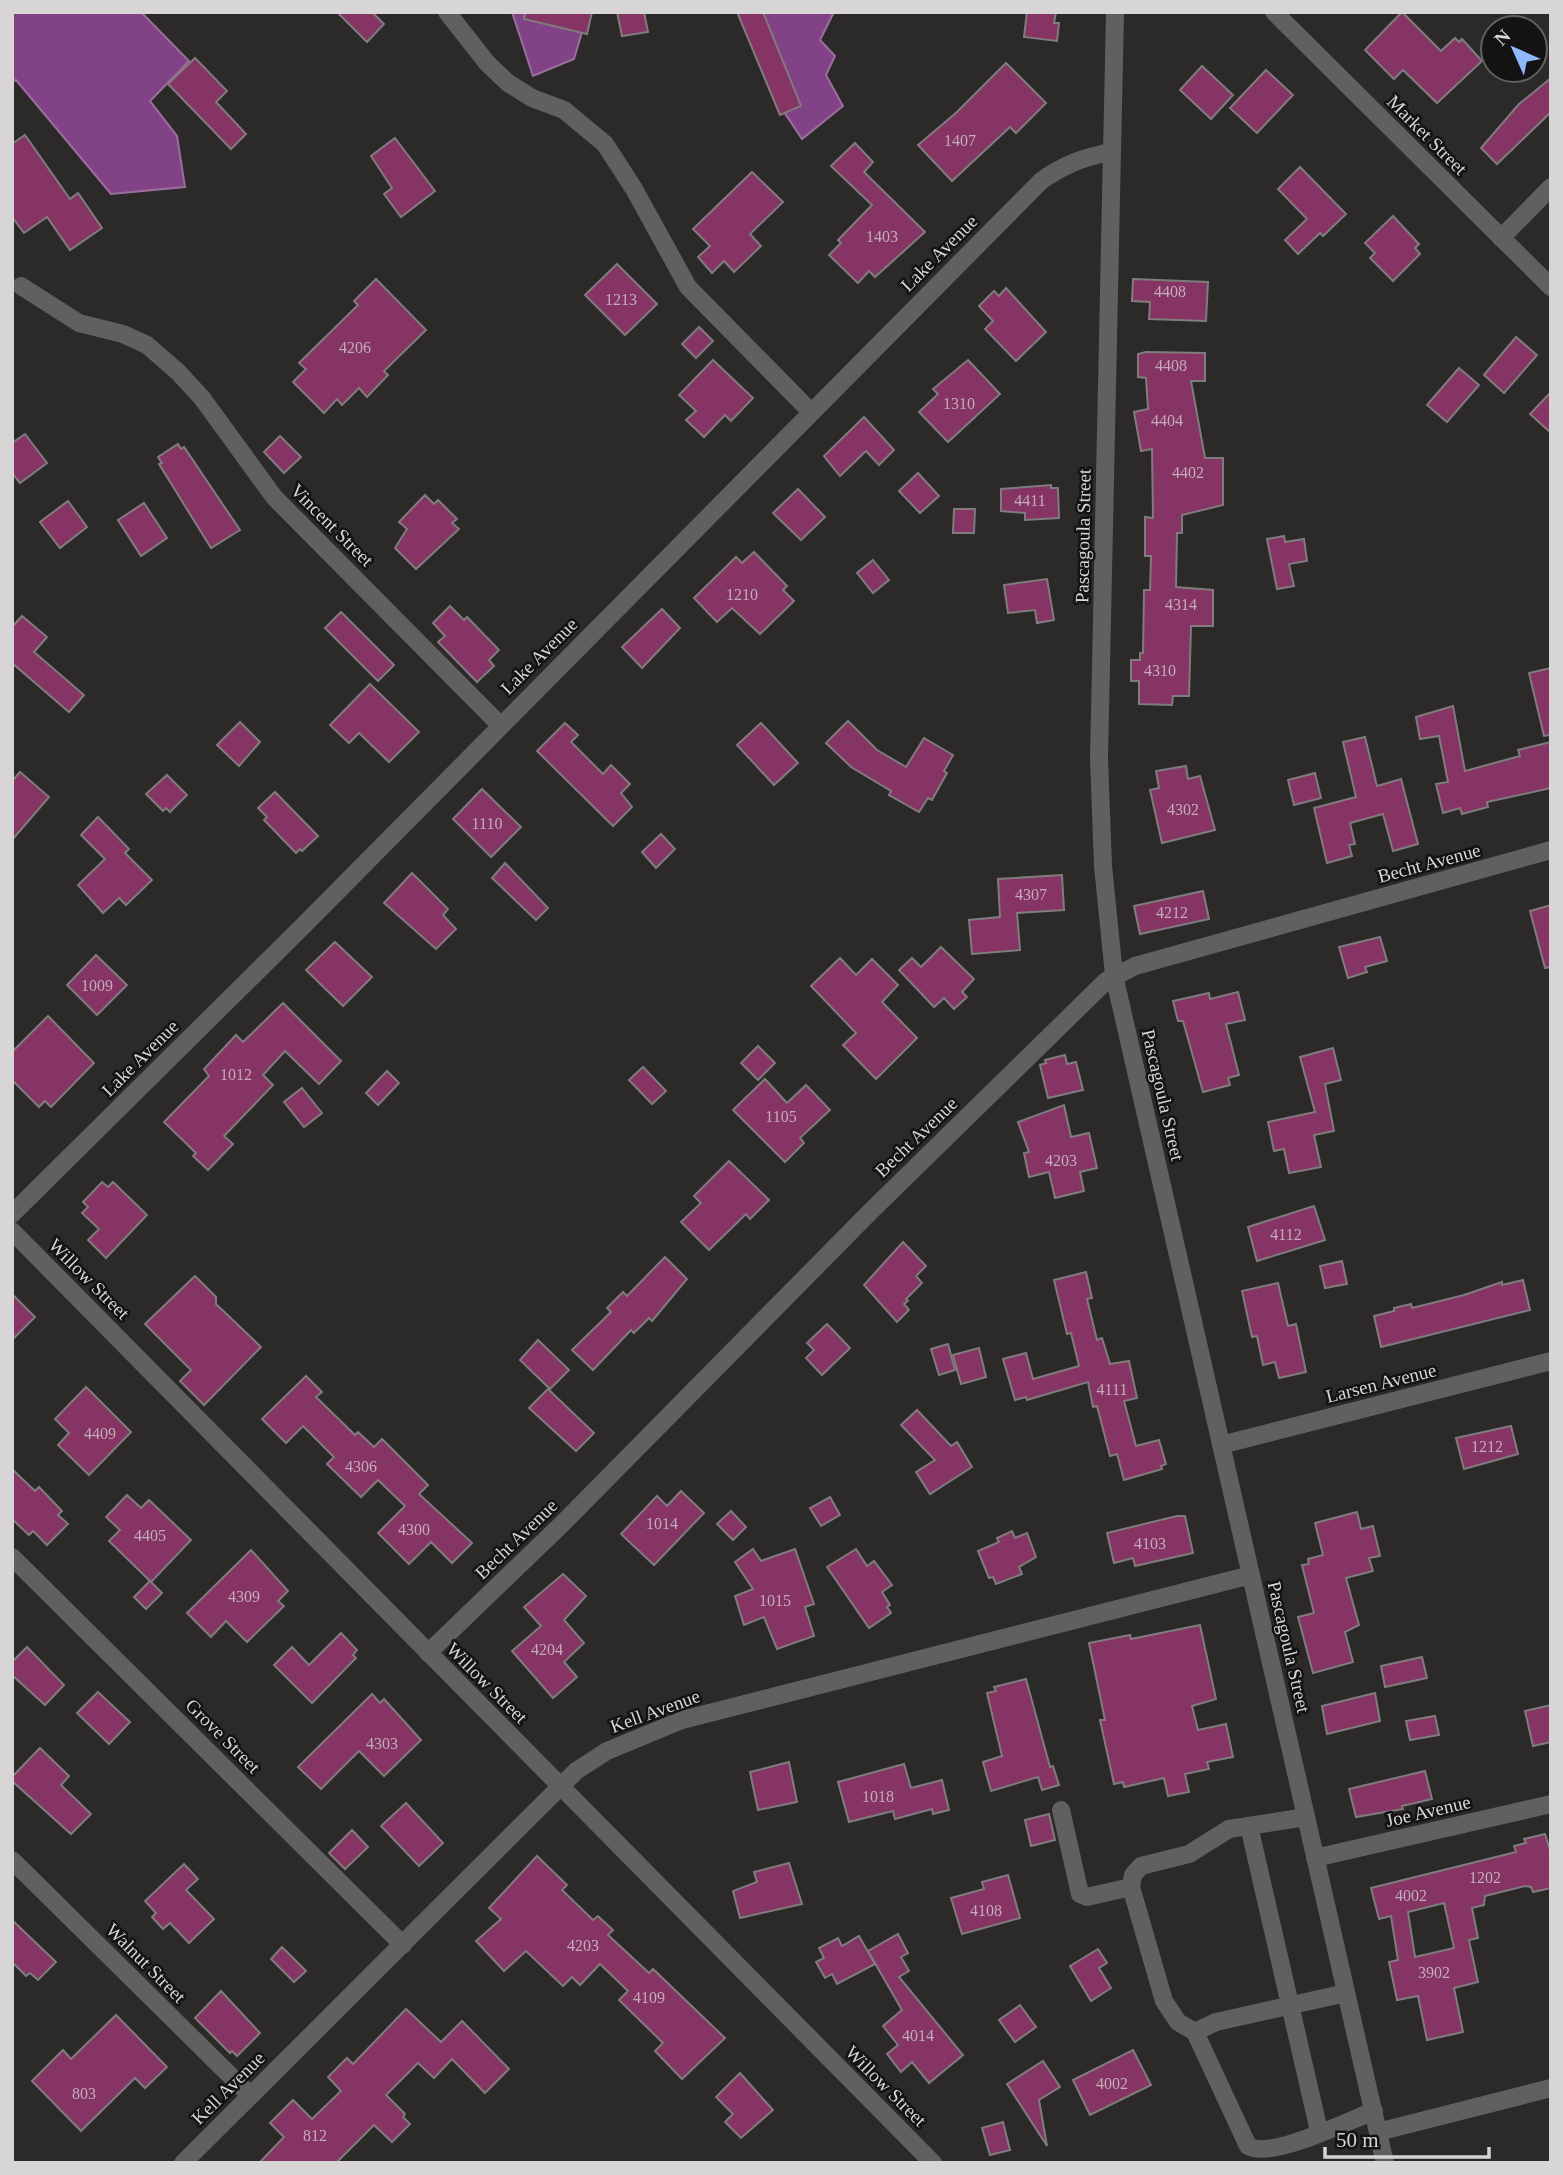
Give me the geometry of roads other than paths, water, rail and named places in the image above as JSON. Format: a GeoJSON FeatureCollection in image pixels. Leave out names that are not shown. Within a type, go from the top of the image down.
{"type":"FeatureCollection","features":[{"type":"Feature","properties":{"kind":"street"},"geometry":{"type":"LineString","coordinates":[[447,12],[487,63],[508,83],[532,99],[564,110],[605,144],[634,189],[688,287],[811,412]]}},
{"type":"Feature","properties":{"kind":"street","name":"Pascagoula Street"},"geometry":{"type":"LineString","coordinates":[[1115,12],[1099,758],[1103,866],[1114,975],[1385,2163]]}},
{"type":"Feature","properties":{"kind":"street","name":"Market Street"},"geometry":{"type":"LineString","coordinates":[[1274,12],[1551,287]]}},
{"type":"Feature","properties":{"kind":"street","name":"Lake Avenue"},"geometry":{"type":"LineString","coordinates":[[12,1214],[1041,181],[1062,166],[1111,152]]}},
{"type":"Feature","properties":{"kind":"street"},"geometry":{"type":"LineString","coordinates":[[1501,238],[1551,187]]}},
{"type":"Feature","properties":{"kind":"street","name":"Vincent Street"},"geometry":{"type":"LineString","coordinates":[[21,286],[79,323],[123,334],[147,345],[202,398],[274,497],[500,725]]}},
{"type":"Feature","properties":{"kind":"street","name":"Becht Avenue"},"geometry":{"type":"LineString","coordinates":[[428,1653],[561,1525],[870,1212],[1114,975],[1135,966],[1551,850]]}},
{"type":"Feature","properties":{"kind":"street","name":"Willow Street"},"geometry":{"type":"LineString","coordinates":[[12,1231],[933,2163]]}},
{"type":"Feature","properties":{"kind":"street","name":"Larsen Avenue"},"geometry":{"type":"LineString","coordinates":[[1221,1445],[1551,1361]]}},
{"type":"Feature","properties":{"kind":"street","name":"Grove Street"},"geometry":{"type":"LineString","coordinates":[[12,1557],[403,1945]]}},
{"type":"Feature","properties":{"kind":"street","name":"Kell Avenue"},"geometry":{"type":"LineString","coordinates":[[183,2163],[576,1771],[607,1751],[682,1720],[1251,1576]]}},
{"type":"Feature","properties":{"kind":"street","name":"Joe Avenue"},"geometry":{"type":"LineString","coordinates":[[1315,1858],[1551,1804]]}},
{"type":"Feature","properties":{"kind":"street"},"geometry":{"type":"LineString","coordinates":[[1061,1810],[1080,1894],[1087,1897],[1131,1886]]}},
{"type":"Feature","properties":{"kind":"street"},"geometry":{"type":"LineString","coordinates":[[1306,1817],[1228,1829],[1189,1854],[1141,1866],[1133,1875],[1131,1886],[1164,2001],[1178,2022],[1195,2032],[1244,2141],[1251,2148],[1261,2151],[1294,2143],[1374,2111]]}},
{"type":"Feature","properties":{"kind":"street"},"geometry":{"type":"LineString","coordinates":[[1249,1826],[1320,2131]]}},
{"type":"Feature","properties":{"kind":"street","name":"Walnut Street"},"geometry":{"type":"LineString","coordinates":[[12,1860],[250,2095]]}},
{"type":"Feature","properties":{"kind":"street"},"geometry":{"type":"LineString","coordinates":[[1195,2032],[1216,2022],[1346,1993]]}},
{"type":"Feature","properties":{"kind":"street"},"geometry":{"type":"LineString","coordinates":[[1378,2132],[1551,2088]]}}]}
